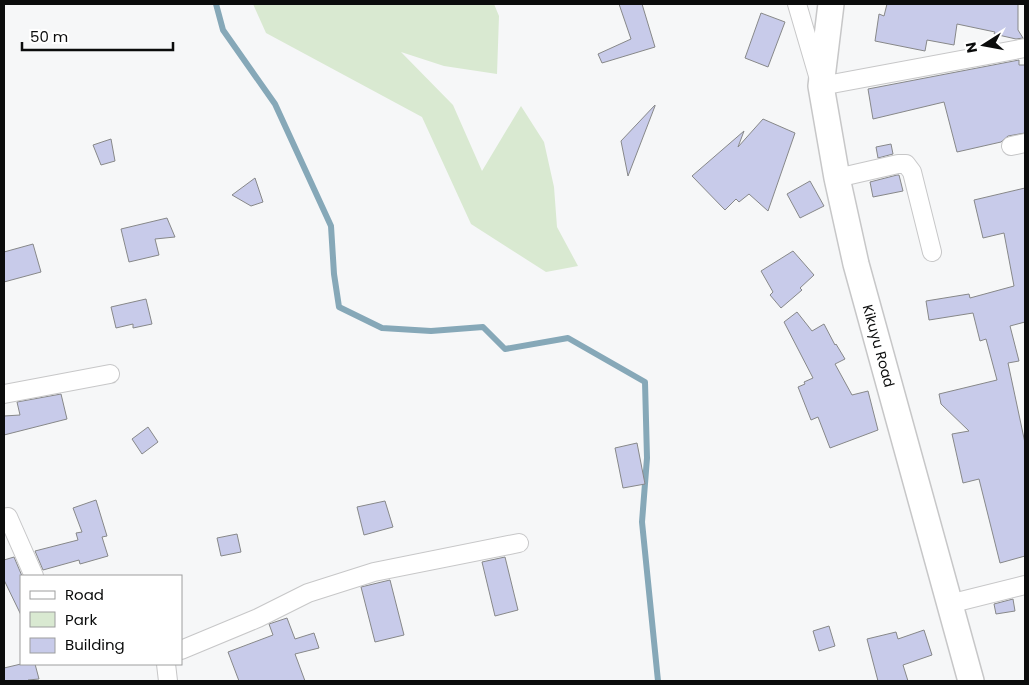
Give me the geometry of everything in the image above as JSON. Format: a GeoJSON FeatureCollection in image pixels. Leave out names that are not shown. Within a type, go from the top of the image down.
{"type":"FeatureCollection","features":[{"type":"Feature","properties":{"kind":"main road","name":"Kikuyu Road"},"geometry":{"type":"LineString","coordinates":[[831,4],[821,86],[837,178],[856,264],[971,681]]}},
{"type":"Feature","properties":{"kind":"street"},"geometry":{"type":"LineString","coordinates":[[796,4],[821,86],[1025,48]]}},
{"type":"Feature","properties":{"kind":"street"},"geometry":{"type":"LineString","coordinates":[[837,178],[898,164],[906,164],[912,172],[932,252]]}},
{"type":"Feature","properties":{"kind":"street"},"geometry":{"type":"LineString","coordinates":[[4,394],[110,374]]}},
{"type":"Feature","properties":{"kind":"street"},"geometry":{"type":"LineString","coordinates":[[4,518],[8,517],[34,575]]}},
{"type":"Feature","properties":{"kind":"street"},"geometry":{"type":"LineString","coordinates":[[182,650],[258,618],[308,593],[374,572],[519,543]]}},
{"type":"Feature","properties":{"kind":"street"},"geometry":{"type":"LineString","coordinates":[[949,604],[1025,584]]}},
{"type":"Feature","properties":{"kind":"street"},"geometry":{"type":"LineString","coordinates":[[166,665],[168,681]]}},
{"type":"Feature","properties":{"kind":"green space"},"geometry":{"type":"Polygon","coordinates":[[[253,4],[494,4],[499,16],[497,74],[444,66],[401,52],[453,105],[482,171],[521,106],[544,142],[554,187],[557,227],[578,266],[546,272],[471,224],[422,117],[266,33],[253,4]]]}},
{"type":"Feature","properties":{"kind":"building"},"geometry":{"type":"Polygon","coordinates":[[[619,4],[642,4],[655,47],[602,63],[598,54],[631,39],[619,4]]]}},
{"type":"Feature","properties":{"kind":"building"},"geometry":{"type":"Polygon","coordinates":[[[887,4],[1018,4],[1018,30],[1023,38],[1016,39],[994,34],[995,32],[957,24],[954,45],[927,40],[925,51],[875,41],[879,14],[884,16],[887,4]]]}},
{"type":"Feature","properties":{"kind":"building"},"geometry":{"type":"Polygon","coordinates":[[[761,13],[785,22],[768,67],[745,58],[761,13]]]}},
{"type":"Feature","properties":{"kind":"building"},"geometry":{"type":"Polygon","coordinates":[[[1019,60],[1019,65],[1025,65],[1025,133],[1008,136],[1001,142],[957,152],[944,102],[873,119],[868,89],[1019,60]]]}},
{"type":"Feature","properties":{"kind":"building"},"geometry":{"type":"Polygon","coordinates":[[[655,106],[628,176],[621,141],[655,106]]]}},
{"type":"Feature","properties":{"kind":"building"},"geometry":{"type":"Polygon","coordinates":[[[763,119],[795,133],[768,211],[749,194],[739,202],[736,199],[725,210],[692,176],[744,131],[738,147],[763,119]]]}},
{"type":"Feature","properties":{"kind":"building"},"geometry":{"type":"Polygon","coordinates":[[[111,139],[115,161],[101,165],[93,145],[111,139]]]}},
{"type":"Feature","properties":{"kind":"building"},"geometry":{"type":"Polygon","coordinates":[[[891,144],[893,154],[878,158],[876,147],[891,144]]]}},
{"type":"Feature","properties":{"kind":"building"},"geometry":{"type":"Polygon","coordinates":[[[899,175],[903,191],[873,197],[870,182],[899,175]]]}},
{"type":"Feature","properties":{"kind":"building"},"geometry":{"type":"Polygon","coordinates":[[[255,178],[263,202],[251,206],[232,195],[255,178]]]}},
{"type":"Feature","properties":{"kind":"building"},"geometry":{"type":"Polygon","coordinates":[[[810,181],[824,206],[800,218],[787,194],[810,181]]]}},
{"type":"Feature","properties":{"kind":"building"},"geometry":{"type":"Polygon","coordinates":[[[1025,188],[1025,322],[1010,326],[1019,361],[1008,363],[1025,443],[1025,556],[1000,563],[979,479],[963,483],[952,434],[969,431],[941,404],[939,394],[997,380],[986,339],[980,341],[973,313],[929,320],[926,301],[969,294],[970,298],[1014,286],[1004,233],[983,238],[974,200],[1025,188]]]}},
{"type":"Feature","properties":{"kind":"building"},"geometry":{"type":"Polygon","coordinates":[[[167,218],[175,237],[155,239],[159,255],[129,262],[121,229],[167,218]]]}},
{"type":"Feature","properties":{"kind":"building"},"geometry":{"type":"Polygon","coordinates":[[[33,244],[41,272],[4,282],[4,252],[33,244]]]}},
{"type":"Feature","properties":{"kind":"building"},"geometry":{"type":"Polygon","coordinates":[[[793,251],[814,275],[800,288],[802,290],[781,308],[770,295],[773,292],[761,271],[793,251]]]}},
{"type":"Feature","properties":{"kind":"building"},"geometry":{"type":"Polygon","coordinates":[[[146,299],[152,324],[133,328],[133,324],[116,328],[111,307],[146,299]]]}},
{"type":"Feature","properties":{"kind":"building"},"geometry":{"type":"Polygon","coordinates":[[[797,312],[812,331],[824,324],[845,359],[835,364],[852,395],[868,391],[878,430],[830,448],[818,417],[811,420],[798,387],[813,378],[784,322],[797,312]]]}},
{"type":"Feature","properties":{"kind":"building"},"geometry":{"type":"Polygon","coordinates":[[[61,394],[67,419],[4,435],[4,416],[20,415],[17,402],[61,394]]]}},
{"type":"Feature","properties":{"kind":"building"},"geometry":{"type":"Polygon","coordinates":[[[148,427],[158,442],[142,454],[132,439],[148,427]]]}},
{"type":"Feature","properties":{"kind":"building"},"geometry":{"type":"Polygon","coordinates":[[[637,443],[645,484],[623,488],[615,448],[637,443]]]}},
{"type":"Feature","properties":{"kind":"building"},"geometry":{"type":"Polygon","coordinates":[[[96,500],[107,536],[102,537],[108,556],[80,564],[79,560],[43,570],[35,551],[78,540],[76,533],[82,532],[73,508],[96,500]]]}},
{"type":"Feature","properties":{"kind":"building"},"geometry":{"type":"Polygon","coordinates":[[[385,501],[393,527],[364,535],[357,507],[385,501]]]}},
{"type":"Feature","properties":{"kind":"building"},"geometry":{"type":"Polygon","coordinates":[[[237,534],[241,552],[221,556],[217,538],[237,534]]]}},
{"type":"Feature","properties":{"kind":"building"},"geometry":{"type":"Polygon","coordinates":[[[14,557],[22,575],[20,575],[20,613],[4,580],[4,560],[14,557]]]}},
{"type":"Feature","properties":{"kind":"building"},"geometry":{"type":"Polygon","coordinates":[[[505,557],[518,610],[495,616],[482,562],[505,557]]]}},
{"type":"Feature","properties":{"kind":"building"},"geometry":{"type":"Polygon","coordinates":[[[390,580],[404,635],[375,642],[361,587],[390,580]]]}},
{"type":"Feature","properties":{"kind":"building"},"geometry":{"type":"Polygon","coordinates":[[[1013,599],[1015,611],[996,614],[994,604],[1013,599]]]}},
{"type":"Feature","properties":{"kind":"building"},"geometry":{"type":"Polygon","coordinates":[[[287,618],[295,639],[314,633],[319,648],[295,654],[305,681],[239,681],[228,652],[273,635],[269,624],[287,618]]]}},
{"type":"Feature","properties":{"kind":"building"},"geometry":{"type":"Polygon","coordinates":[[[829,626],[835,646],[819,651],[813,631],[829,626]]]}},
{"type":"Feature","properties":{"kind":"building"},"geometry":{"type":"Polygon","coordinates":[[[924,630],[932,655],[903,665],[908,681],[878,681],[867,639],[896,632],[898,639],[924,630]]]}},
{"type":"Feature","properties":{"kind":"building"},"geometry":{"type":"Polygon","coordinates":[[[20,664],[35,665],[39,679],[4,681],[4,668],[20,664]]]}},
{"type":"Feature","properties":{"kind":"waterway"},"geometry":{"type":"LineString","coordinates":[[216,4],[223,30],[275,104],[331,226],[334,274],[339,307],[382,328],[431,331],[483,327],[505,349],[568,338],[645,382],[647,458],[642,522],[658,681]]}}]}
